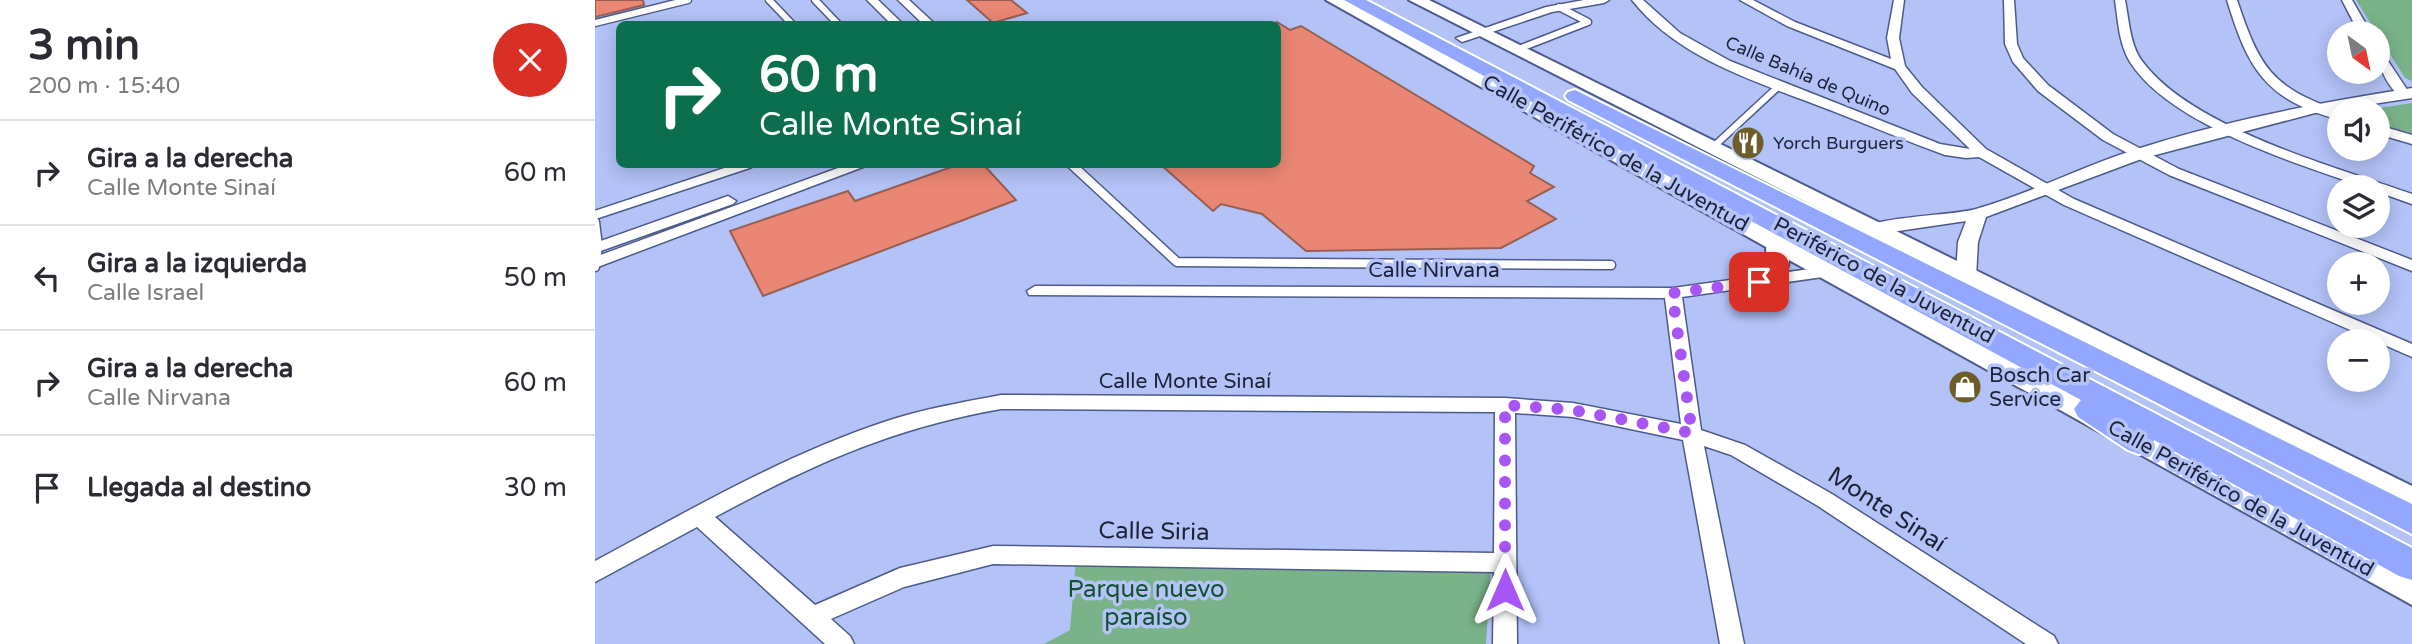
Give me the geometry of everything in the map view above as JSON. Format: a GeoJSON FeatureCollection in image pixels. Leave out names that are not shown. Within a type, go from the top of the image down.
{"type":"FeatureCollection","features":[{"type":"Feature","properties":{"kind":"highway","name":"Periférico de la Juventud"},"geometry":{"type":"LineString","coordinates":[[1353,0],[2082,352],[2412,520]]}},
{"type":"Feature","properties":{"kind":"highway","name":"Periférico de la Juventud"},"geometry":{"type":"LineString","coordinates":[[1389,0],[1471,35],[1865,233],[1954,292],[2412,565]]}},
{"type":"Feature","properties":{"kind":"highway"},"geometry":{"type":"LineString","coordinates":[[1954,292],[2139,442]]}},
{"type":"Feature","properties":{"kind":"highway"},"geometry":{"type":"LineString","coordinates":[[2082,352],[2223,405]]}},
{"type":"Feature","properties":{"kind":"main road","name":"Calle Periférico de la Juventud"},"geometry":{"type":"LineString","coordinates":[[1334,0],[2412,591]]}},
{"type":"Feature","properties":{"kind":"main road","name":"Calle Periférico de la Juventud"},"geometry":{"type":"LineString","coordinates":[[1417,0],[1471,35],[1516,50],[1712,148],[1865,233]]}},
{"type":"Feature","properties":{"kind":"main road"},"geometry":{"type":"LineString","coordinates":[[1766,281],[1779,265],[1777,242]]}},
{"type":"Feature","properties":{"kind":"main road"},"geometry":{"type":"LineString","coordinates":[[1954,292],[2223,405],[2412,499]]}},
{"type":"Feature","properties":{"kind":"street"},"geometry":{"type":"LineString","coordinates":[[872,0],[894,21]]}},
{"type":"Feature","properties":{"kind":"street"},"geometry":{"type":"LineString","coordinates":[[903,0],[921,21]]}},
{"type":"Feature","properties":{"kind":"street"},"geometry":{"type":"LineString","coordinates":[[1471,35],[1559,7],[1604,0]]}},
{"type":"Feature","properties":{"kind":"street","name":"Calle Bahía de Quino"},"geometry":{"type":"LineString","coordinates":[[1637,0],[1648,13],[1679,38],[1780,85],[1950,152],[1981,152]]}},
{"type":"Feature","properties":{"kind":"street"},"geometry":{"type":"LineString","coordinates":[[1745,0],[1791,24],[1899,66]]}},
{"type":"Feature","properties":{"kind":"street"},"geometry":{"type":"LineString","coordinates":[[1899,0],[1893,38],[1899,66],[1932,107],[1981,152],[2043,188],[2412,351]]}},
{"type":"Feature","properties":{"kind":"street"},"geometry":{"type":"LineString","coordinates":[[2009,0],[2011,44],[2017,59],[2027,72],[2077,116],[2138,154],[2174,172],[2412,266]]}},
{"type":"Feature","properties":{"kind":"street"},"geometry":{"type":"LineString","coordinates":[[2120,0],[2127,39],[2136,62],[2150,80],[2191,109],[2228,130],[2412,199]]}},
{"type":"Feature","properties":{"kind":"street"},"geometry":{"type":"LineString","coordinates":[[2232,0],[2255,63],[2263,74],[2315,108],[2327,112]]}},
{"type":"Feature","properties":{"kind":"street"},"geometry":{"type":"LineString","coordinates":[[2347,0],[2358,21]]}},
{"type":"Feature","properties":{"kind":"street"},"geometry":{"type":"LineString","coordinates":[[1865,233],[1978,214],[2138,154],[2228,130],[2315,108],[2408,94],[2391,72]]}},
{"type":"Feature","properties":{"kind":"street"},"geometry":{"type":"LineString","coordinates":[[2390,133],[2412,140]]}},
{"type":"Feature","properties":{"kind":"street"},"geometry":{"type":"LineString","coordinates":[[596,257],[827,168]]}},
{"type":"Feature","properties":{"kind":"street"},"geometry":{"type":"LineString","coordinates":[[596,257],[853,168]]}},
{"type":"Feature","properties":{"kind":"street"},"geometry":{"type":"LineString","coordinates":[[1954,292],[1978,214]]}},
{"type":"Feature","properties":{"kind":"street","name":"Calle Nirvana"},"geometry":{"type":"LineString","coordinates":[[1035,291],[1672,293],[1831,271]]}},
{"type":"Feature","properties":{"kind":"street"},"geometry":{"type":"LineString","coordinates":[[1672,293],[1692,433],[1733,644]]}},
{"type":"Feature","properties":{"kind":"street","name":"Calle Monte Sinaí"},"geometry":{"type":"LineString","coordinates":[[595,572],[699,516],[859,438],[911,419],[955,408],[1001,402],[1505,405],[1573,410],[1692,433]]}},
{"type":"Feature","properties":{"kind":"street"},"geometry":{"type":"LineString","coordinates":[[1505,405],[1505,644]]}},
{"type":"Feature","properties":{"kind":"street","name":"Monte Sinaí"},"geometry":{"type":"LineString","coordinates":[[1692,433],[1738,450],[1775,469],[2021,635],[2046,644]]}},
{"type":"Feature","properties":{"kind":"street"},"geometry":{"type":"LineString","coordinates":[[699,516],[842,644]]}},
{"type":"Feature","properties":{"kind":"street","name":"Calle Siria"},"geometry":{"type":"LineString","coordinates":[[813,617],[864,590],[897,578],[935,566],[993,555],[1506,563]]}},
{"type":"Feature","properties":{"kind":"lane"},"geometry":{"type":"LineString","coordinates":[[595,23],[688,0]]}},
{"type":"Feature","properties":{"kind":"lane"},"geometry":{"type":"LineString","coordinates":[[769,0],[789,21]]}},
{"type":"Feature","properties":{"kind":"lane"},"geometry":{"type":"LineString","coordinates":[[815,0],[835,21]]}},
{"type":"Feature","properties":{"kind":"lane"},"geometry":{"type":"LineString","coordinates":[[1516,50],[1588,22],[1559,7]]}},
{"type":"Feature","properties":{"kind":"lane"},"geometry":{"type":"LineString","coordinates":[[1712,148],[1780,85]]}},
{"type":"Feature","properties":{"kind":"lane"},"geometry":{"type":"LineString","coordinates":[[595,215],[737,168]]}},
{"type":"Feature","properties":{"kind":"lane"},"geometry":{"type":"LineString","coordinates":[[1075,168],[1177,262],[1611,265]]}},
{"type":"Feature","properties":{"kind":"lane"},"geometry":{"type":"LineString","coordinates":[[595,222],[596,257]]}},
{"type":"Feature","properties":{"kind":"green space"},"geometry":{"type":"Polygon","coordinates":[[[2356,0],[2412,0],[2412,81],[2405,78],[2391,56],[2391,21],[2369,21],[2356,0]]]}},
{"type":"Feature","properties":{"kind":"green space"},"geometry":{"type":"Polygon","coordinates":[[[2412,103],[2412,136],[2390,129],[2390,106],[2412,103]]]}},
{"type":"Feature","properties":{"kind":"green space","name":"Parque nuevo paraíso"},"geometry":{"type":"Polygon","coordinates":[[[1076,559],[1491,566],[1486,644],[1044,644],[1070,630],[1076,559]]]}},
{"type":"Feature","properties":{"kind":"building"},"geometry":{"type":"Polygon","coordinates":[[[595,0],[643,0],[644,5],[595,17],[595,0]]]}},
{"type":"Feature","properties":{"kind":"building"},"geometry":{"type":"Polygon","coordinates":[[[967,0],[1011,0],[1027,13],[1000,21],[991,21],[967,0]]]}},
{"type":"Feature","properties":{"kind":"building"},"geometry":{"type":"Polygon","coordinates":[[[1281,24],[1290,30],[1301,26],[1534,166],[1530,173],[1554,187],[1527,201],[1556,219],[1501,248],[1306,251],[1262,214],[1221,204],[1213,211],[1165,168],[1281,168],[1281,24]]]}},
{"type":"Feature","properties":{"kind":"building"},"geometry":{"type":"Polygon","coordinates":[[[949,168],[987,168],[1016,200],[763,296],[730,231],[848,191],[855,201],[949,168]]]}},
{"type":"Feature","properties":{"kind":"place","name":"Yorch Burguers"},"geometry":{"type":"Point","coordinates":[1748,143]}},
{"type":"Feature","properties":{"kind":"place","name":"Bosch Car Service"},"geometry":{"type":"Point","coordinates":[1965,387]}},
{"type":"Feature","properties":{"kind":"route"},"geometry":{"type":"LineString","coordinates":[[1505,590],[1505,405],[1573,410],[1692,433],[1672,293],[1759,282]]}}]}
